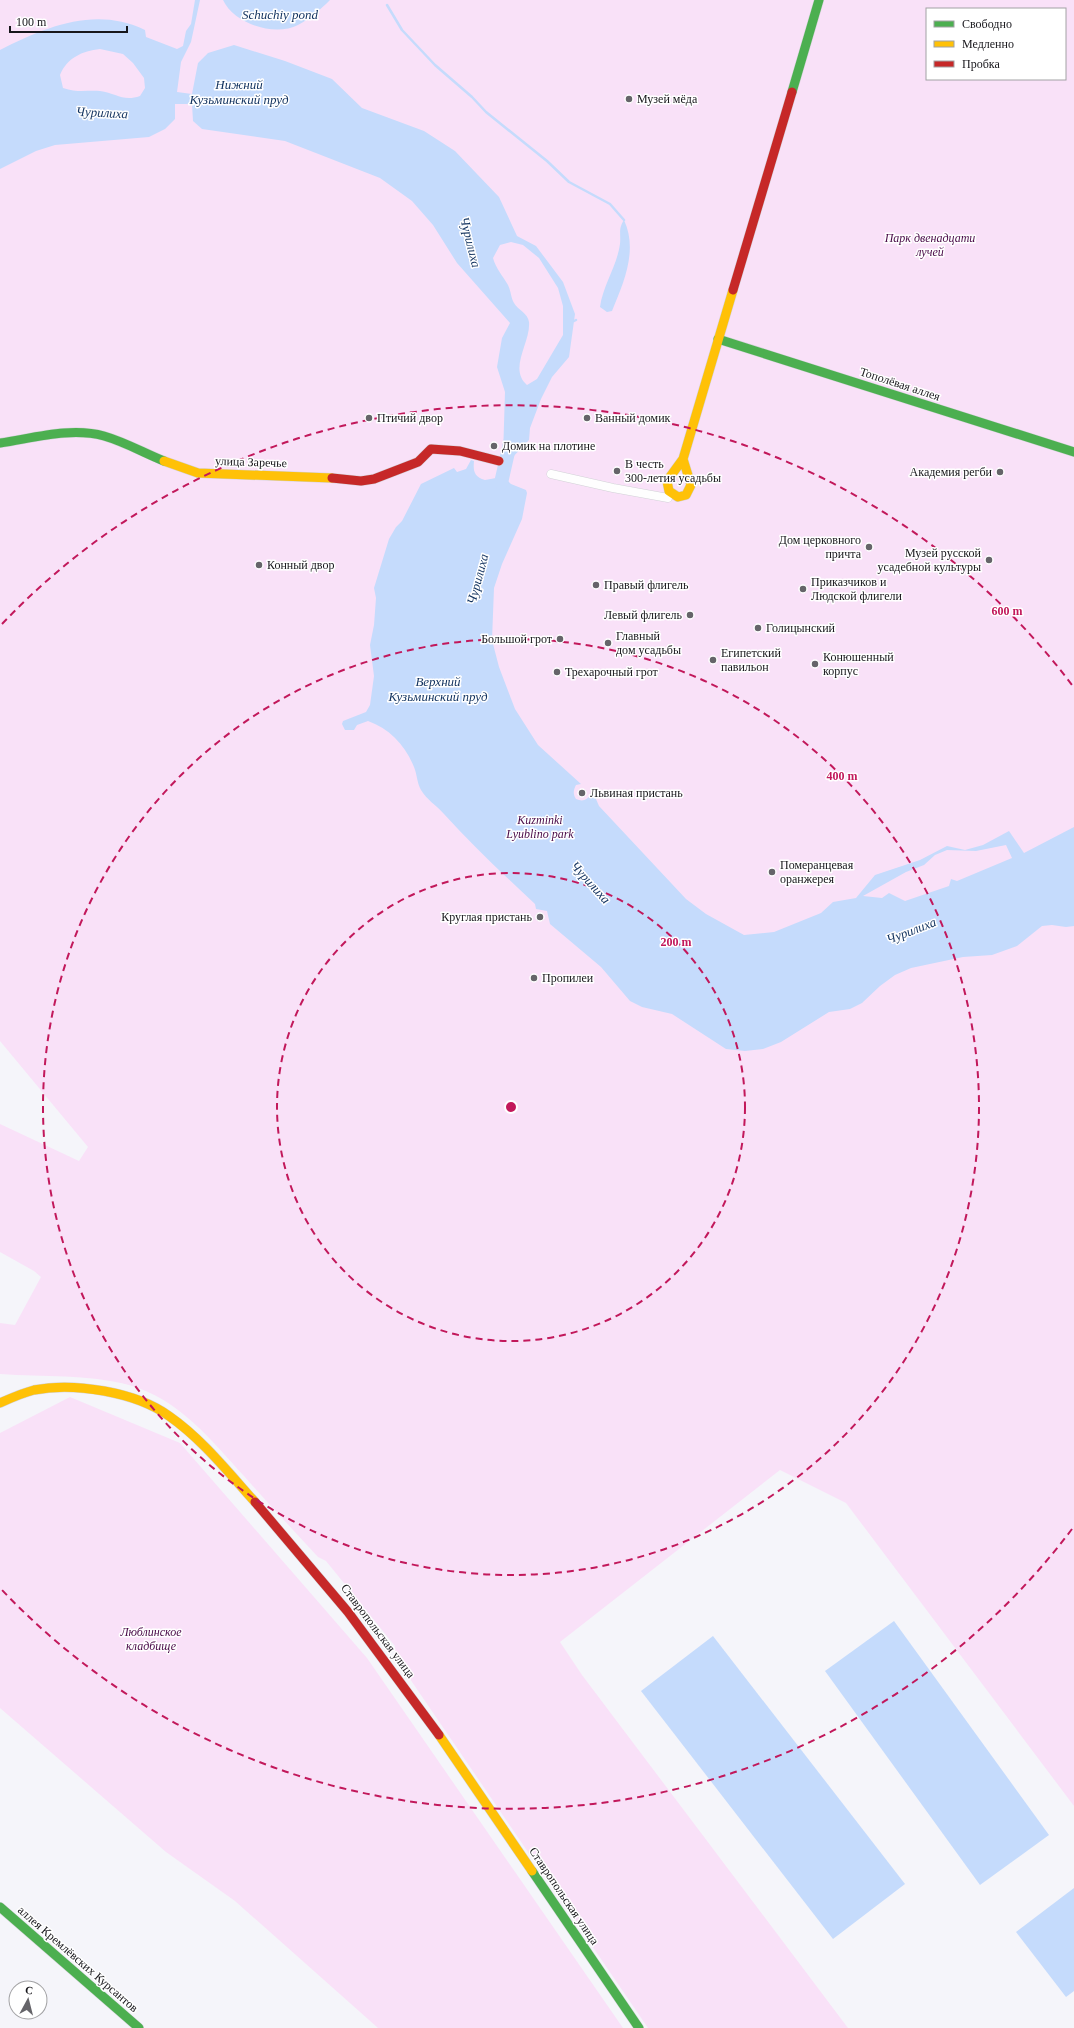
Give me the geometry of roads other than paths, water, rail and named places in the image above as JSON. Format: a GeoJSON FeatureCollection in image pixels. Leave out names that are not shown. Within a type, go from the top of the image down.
{"type":"FeatureCollection","features":[{"type":"Feature","properties":{"kind":"street"},"geometry":{"type":"LineString","coordinates":[[683,456],[691,485],[688,493],[681,497],[670,494],[667,486],[668,478],[683,456],[819,0]]}},
{"type":"Feature","properties":{"kind":"street","name":"Тополёвая аллея"},"geometry":{"type":"LineString","coordinates":[[718,339],[1074,452]]}},
{"type":"Feature","properties":{"kind":"street","name":"улица Заречье"},"geometry":{"type":"LineString","coordinates":[[0,443],[71,433],[102,436],[131,446],[179,468],[198,473],[310,476],[349,480],[374,479],[385,475],[418,462],[431,449],[460,451],[499,461]]}},
{"type":"Feature","properties":{"kind":"street"},"geometry":{"type":"LineString","coordinates":[[672,474],[680,472],[688,477]]}},
{"type":"Feature","properties":{"kind":"street"},"geometry":{"type":"LineString","coordinates":[[551,474],[613,488],[668,498]]}},
{"type":"Feature","properties":{"kind":"street","name":"Ставропольская улица"},"geometry":{"type":"LineString","coordinates":[[0,1403],[38,1389],[85,1389],[109,1393],[136,1400],[158,1409],[177,1422],[203,1447],[288,1539],[358,1623],[464,1770],[639,2028]]}},
{"type":"Feature","properties":{"kind":"street","name":"аллея Кремлёвских Курсантов"},"geometry":{"type":"LineString","coordinates":[[0,1908],[139,2028]]}},
{"type":"Feature","properties":{"kind":"water","name":"Нижний Кузьминский пруд"},"geometry":{"type":"Polygon","coordinates":[[[195,0],[200,0],[191,42],[181,62],[177,92],[192,94],[198,63],[208,53],[234,45],[285,61],[332,79],[362,108],[424,131],[455,151],[499,197],[517,236],[536,246],[563,282],[575,314],[569,357],[552,377],[541,399],[530,428],[529,440],[512,458],[503,456],[505,392],[497,367],[502,338],[510,323],[457,263],[433,225],[412,201],[380,178],[285,141],[202,129],[193,121],[192,104],[175,104],[175,119],[165,129],[149,137],[55,145],[36,151],[0,169],[0,50],[53,27],[71,22],[89,20],[108,20],[126,23],[145,30],[146,37],[177,49],[183,46],[186,31],[191,24],[195,0]],[[100,49],[76,56],[67,64],[60,75],[63,88],[78,91],[100,91],[124,98],[134,98],[140,96],[145,88],[144,78],[133,63],[123,54],[100,49]],[[511,242],[500,245],[493,258],[508,285],[514,303],[525,314],[529,322],[529,330],[520,363],[522,379],[527,385],[537,379],[563,335],[563,306],[558,288],[539,258],[523,245],[511,242]]]}},
{"type":"Feature","properties":{"kind":"water","name":"Schuchiy pond"},"geometry":{"type":"Polygon","coordinates":[[[223,0],[330,0],[315,14],[302,23],[278,30],[267,29],[246,22],[236,16],[223,0]]]}},
{"type":"Feature","properties":{"kind":"water"},"geometry":{"type":"Polygon","coordinates":[[[624,220],[630,243],[628,266],[612,311],[607,312],[600,307],[604,291],[616,260],[620,244],[620,229],[624,220]]]}},
{"type":"Feature","properties":{"kind":"water","name":"Верхний Кузьминский пруд"},"geometry":{"type":"Polygon","coordinates":[[[471,460],[474,461],[476,475],[485,480],[496,478],[500,464],[509,466],[508,481],[511,484],[526,490],[527,493],[522,519],[502,564],[494,588],[492,640],[499,667],[515,709],[538,745],[581,784],[576,785],[574,789],[576,799],[585,800],[591,794],[596,799],[599,806],[686,899],[706,914],[744,935],[774,932],[821,913],[833,902],[856,898],[875,875],[920,860],[947,846],[965,850],[983,845],[1009,831],[1024,853],[1074,827],[1074,926],[1042,926],[1017,946],[992,955],[963,957],[911,968],[895,975],[880,986],[862,1003],[850,1009],[829,1012],[781,1042],[763,1049],[745,1051],[726,1049],[672,1014],[642,1007],[630,1001],[601,967],[550,924],[547,911],[536,909],[535,904],[426,797],[421,790],[410,759],[401,745],[390,733],[368,721],[357,725],[354,730],[345,730],[342,724],[343,721],[366,712],[370,705],[374,676],[370,645],[374,625],[376,598],[374,588],[389,539],[396,527],[402,521],[421,484],[454,468],[457,472],[466,469],[471,460]],[[1006,845],[976,851],[947,850],[935,855],[924,865],[906,872],[863,896],[882,898],[889,893],[905,901],[949,886],[951,879],[957,881],[1012,858],[1006,845]]]}},
{"type":"Feature","properties":{"kind":"water"},"geometry":{"type":"Polygon","coordinates":[[[894,1621],[1049,1835],[980,1885],[825,1671],[894,1621]]]}},
{"type":"Feature","properties":{"kind":"water"},"geometry":{"type":"Polygon","coordinates":[[[713,1636],[905,1884],[833,1939],[641,1691],[713,1636]]]}},
{"type":"Feature","properties":{"kind":"water"},"geometry":{"type":"Polygon","coordinates":[[[1074,1888],[1074,1991],[1066,1997],[1016,1932],[1074,1888]]]}},
{"type":"Feature","properties":{"kind":"waterway"},"geometry":{"type":"LineString","coordinates":[[387,5],[402,30],[435,65],[472,97],[486,112],[547,161],[569,182],[610,204],[624,220]]}},
{"type":"Feature","properties":{"kind":"waterway","name":"Чурилиха"},"geometry":{"type":"LineString","coordinates":[[501,483],[511,439]]}},
{"type":"Feature","properties":{"kind":"place","name":"Музей мёда"},"geometry":{"type":"Point","coordinates":[629,99]}},
{"type":"Feature","properties":{"kind":"place","name":"Птичий двор"},"geometry":{"type":"Point","coordinates":[369,418]}},
{"type":"Feature","properties":{"kind":"place","name":"Ванный домик"},"geometry":{"type":"Point","coordinates":[587,418]}},
{"type":"Feature","properties":{"kind":"place","name":"Домик на плотине"},"geometry":{"type":"Point","coordinates":[494,446]}},
{"type":"Feature","properties":{"kind":"place","name":"В честь 300-летия усадьбы"},"geometry":{"type":"Point","coordinates":[617,471]}},
{"type":"Feature","properties":{"kind":"place","name":"Академия регби"},"geometry":{"type":"Point","coordinates":[1000,472]}},
{"type":"Feature","properties":{"kind":"place","name":"Дом церковного причта"},"geometry":{"type":"Point","coordinates":[869,547]}},
{"type":"Feature","properties":{"kind":"place","name":"Музей русской усадебной культуры"},"geometry":{"type":"Point","coordinates":[989,560]}},
{"type":"Feature","properties":{"kind":"place","name":"Конный двор"},"geometry":{"type":"Point","coordinates":[259,565]}},
{"type":"Feature","properties":{"kind":"place","name":"Правый флигель"},"geometry":{"type":"Point","coordinates":[596,585]}},
{"type":"Feature","properties":{"kind":"place","name":"Приказчиков и Людской флигели"},"geometry":{"type":"Point","coordinates":[803,589]}},
{"type":"Feature","properties":{"kind":"place","name":"Левый флигель"},"geometry":{"type":"Point","coordinates":[690,615]}},
{"type":"Feature","properties":{"kind":"place","name":"Голицынский"},"geometry":{"type":"Point","coordinates":[758,628]}},
{"type":"Feature","properties":{"kind":"place","name":"Большой грот"},"geometry":{"type":"Point","coordinates":[560,639]}},
{"type":"Feature","properties":{"kind":"place","name":"Главный дом усадьбы"},"geometry":{"type":"Point","coordinates":[608,643]}},
{"type":"Feature","properties":{"kind":"place","name":"Египетский павильон"},"geometry":{"type":"Point","coordinates":[713,660]}},
{"type":"Feature","properties":{"kind":"place","name":"Конюшенный корпус"},"geometry":{"type":"Point","coordinates":[815,664]}},
{"type":"Feature","properties":{"kind":"place","name":"Трехарочный грот"},"geometry":{"type":"Point","coordinates":[557,672]}},
{"type":"Feature","properties":{"kind":"place","name":"Львиная пристань"},"geometry":{"type":"Point","coordinates":[582,793]}},
{"type":"Feature","properties":{"kind":"place","name":"Померанцевая оранжерея"},"geometry":{"type":"Point","coordinates":[772,872]}},
{"type":"Feature","properties":{"kind":"place","name":"Круглая пристань"},"geometry":{"type":"Point","coordinates":[540,917]}},
{"type":"Feature","properties":{"kind":"place","name":"Пропилеи"},"geometry":{"type":"Point","coordinates":[534,978]}},
{"type":"Feature","properties":{"kind":"park label","name":"Парк двенадцати лучей"},"geometry":{"type":"Point","coordinates":[930,245]}},
{"type":"Feature","properties":{"kind":"park label","name":"Kuzminki Lyublino park"},"geometry":{"type":"Point","coordinates":[540,827]}},
{"type":"Feature","properties":{"kind":"park label","name":"Люблинское кладбище"},"geometry":{"type":"Point","coordinates":[151,1639]}}]}
